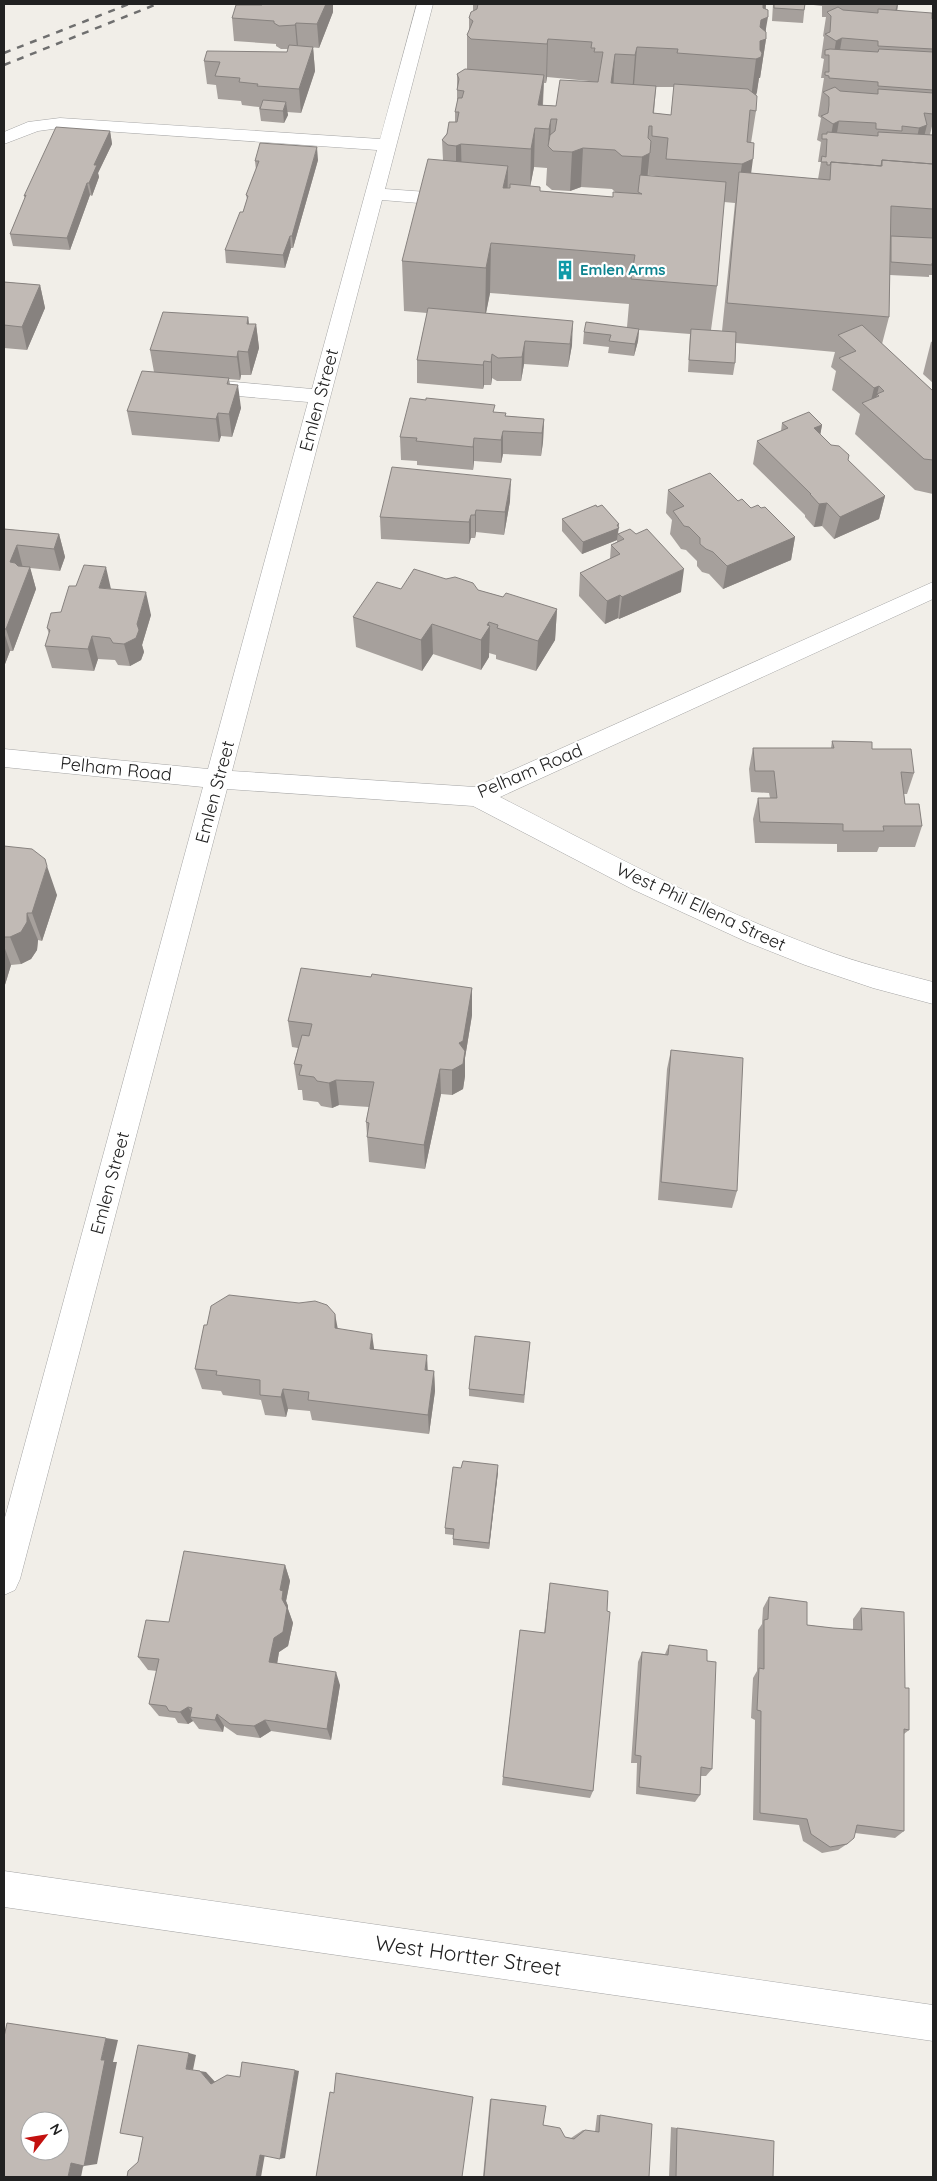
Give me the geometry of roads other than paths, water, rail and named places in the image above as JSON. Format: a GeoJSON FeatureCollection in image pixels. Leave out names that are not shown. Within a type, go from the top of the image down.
{"type":"FeatureCollection","features":[{"type":"Feature","properties":{"kind":"street","name":"Emlen Street"},"geometry":{"type":"LineString","coordinates":[[4,1579],[425,4]]}},
{"type":"Feature","properties":{"kind":"street"},"geometry":{"type":"LineString","coordinates":[[4,139],[34,126],[60,123],[387,145]]}},
{"type":"Feature","properties":{"kind":"street"},"geometry":{"type":"LineString","coordinates":[[374,194],[473,201]]}},
{"type":"Feature","properties":{"kind":"street"},"geometry":{"type":"LineString","coordinates":[[196,386],[320,396]]}},
{"type":"Feature","properties":{"kind":"street","name":"Pelham Road"},"geometry":{"type":"LineString","coordinates":[[4,758],[218,779],[477,797],[933,590]]}},
{"type":"Feature","properties":{"kind":"street","name":"West Phil Ellena Street"},"geometry":{"type":"LineString","coordinates":[[477,797],[681,901],[771,942],[842,968],[933,993]]}},
{"type":"Feature","properties":{"kind":"street","name":"West Hortter Street"},"geometry":{"type":"LineString","coordinates":[[4,1889],[933,2023]]}},
{"type":"Feature","properties":{"kind":"railway"},"geometry":{"type":"LineString","coordinates":[[4,53],[129,4]]}},
{"type":"Feature","properties":{"kind":"railway"},"geometry":{"type":"LineString","coordinates":[[4,65],[157,4]]}},
{"type":"Feature","properties":{"kind":"place","name":"Emlen Arms"},"geometry":{"type":"Point","coordinates":[565,270]}}]}
